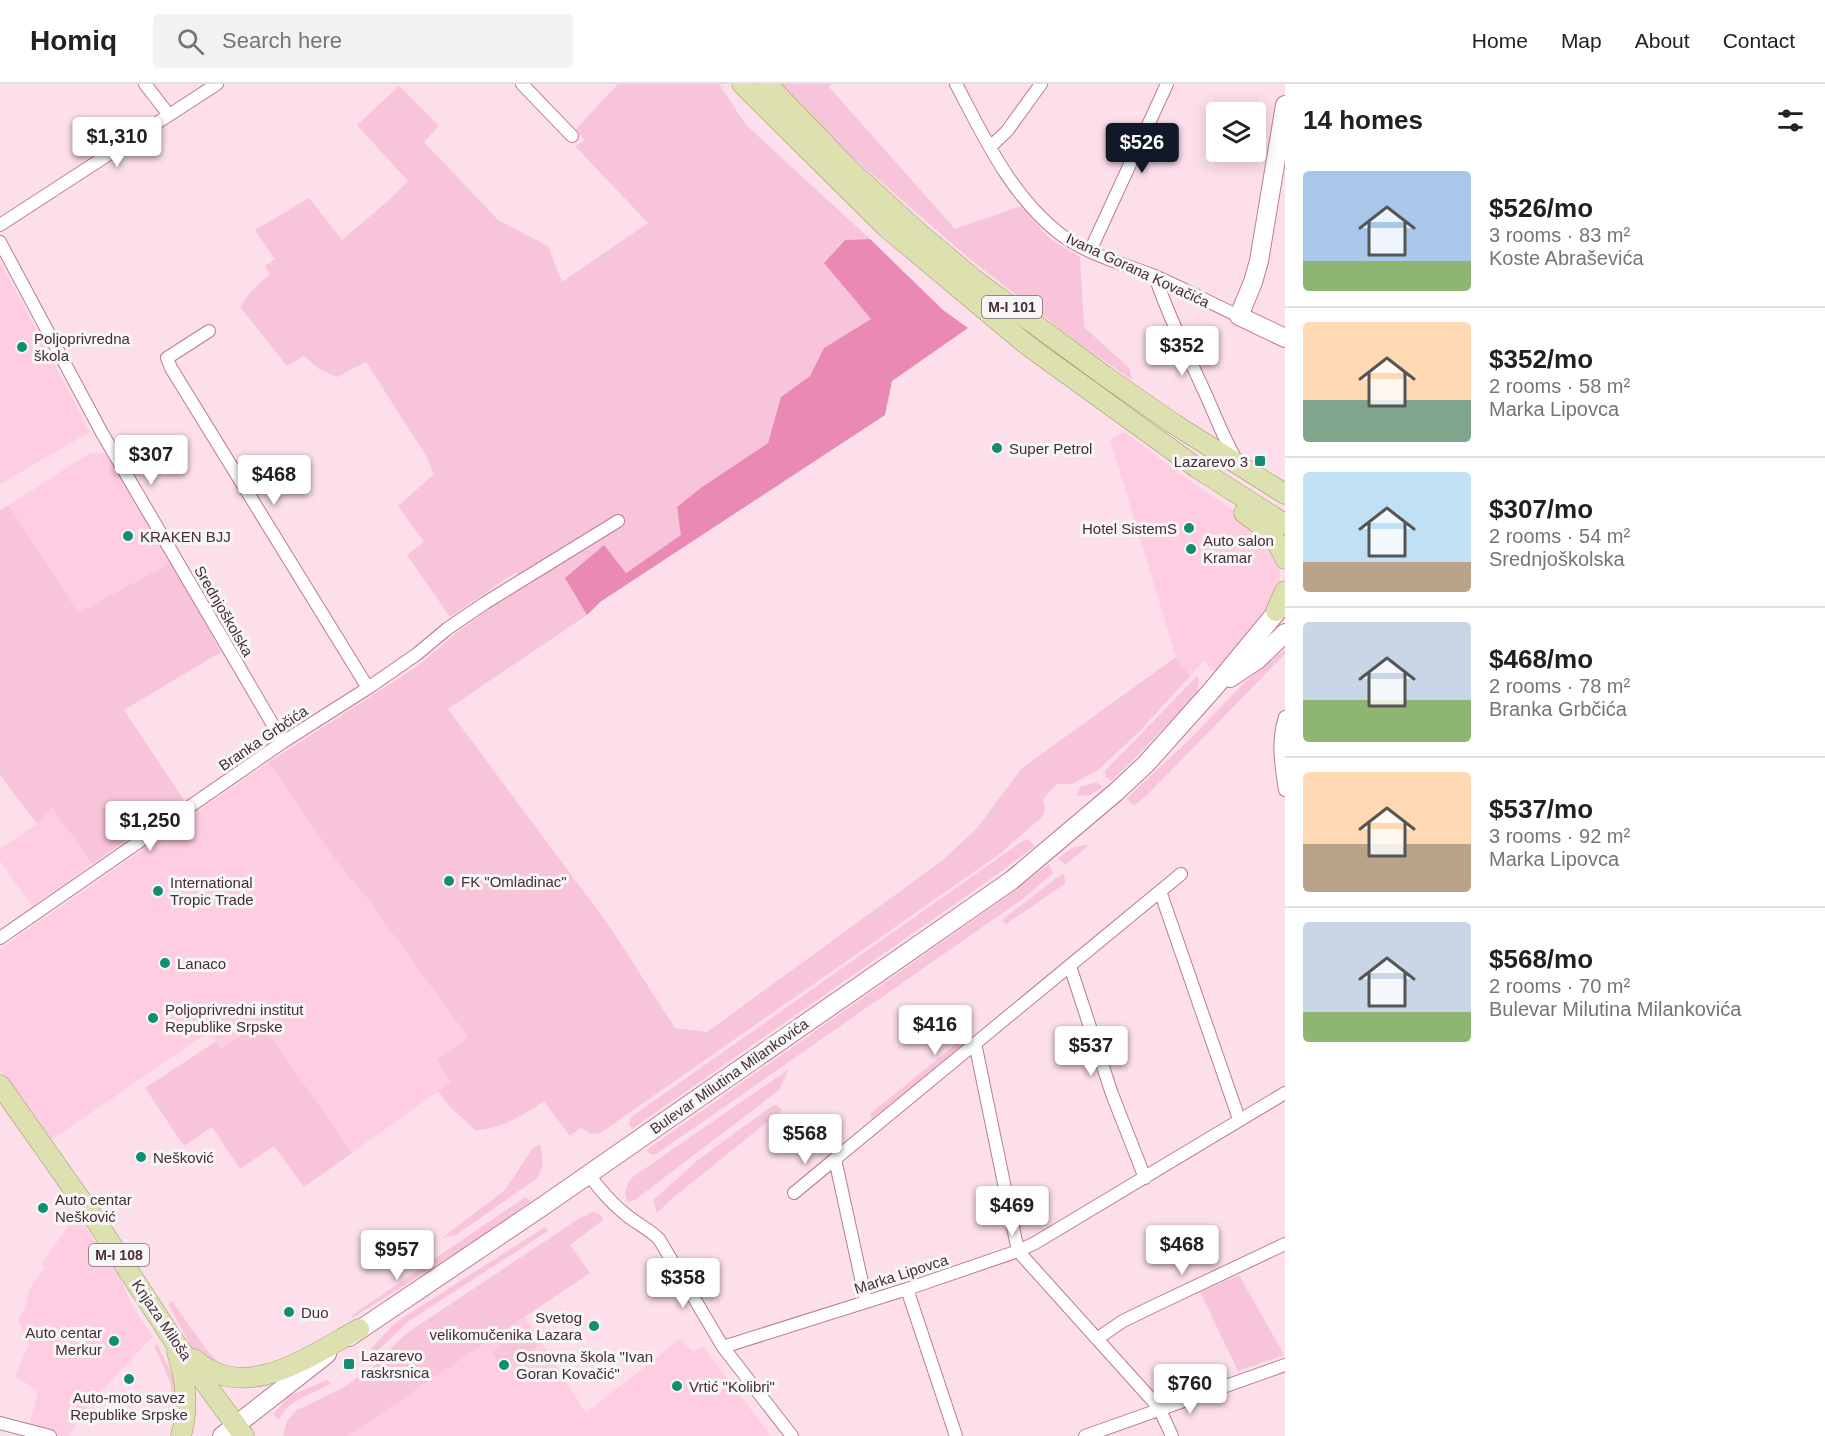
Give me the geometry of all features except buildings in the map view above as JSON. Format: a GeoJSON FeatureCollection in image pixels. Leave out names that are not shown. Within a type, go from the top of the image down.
{"type":"FeatureCollection","features":[{"type":"Feature","properties":{"kind":"main road","name":"M-I 101"},"geometry":{"type":"LineString","coordinates":[[742,84],[901,240],[1027,345],[1197,468],[1285,524]]}},
{"type":"Feature","properties":{"kind":"main road","name":"M-I 101"},"geometry":{"type":"LineString","coordinates":[[767,84],[851,171],[975,280],[1174,424],[1285,494]]}},
{"type":"Feature","properties":{"kind":"main road"},"geometry":{"type":"LineString","coordinates":[[1197,468],[1223,498],[1266,528],[1278,543],[1285,559]]}},
{"type":"Feature","properties":{"kind":"main road"},"geometry":{"type":"LineString","coordinates":[[1281,606],[1285,591]]}},
{"type":"Feature","properties":{"kind":"main road","name":"Knjaza Miloša"},"geometry":{"type":"LineString","coordinates":[[0,1086],[92,1215],[234,1433]]}},
{"type":"Feature","properties":{"kind":"main road"},"geometry":{"type":"LineString","coordinates":[[174,1341],[204,1368],[241,1379],[274,1373],[359,1329]]}},
{"type":"Feature","properties":{"kind":"main road"},"geometry":{"type":"LineString","coordinates":[[174,1341],[184,1374],[186,1392],[181,1436]]}},
{"type":"Feature","properties":{"kind":"street"},"geometry":{"type":"LineString","coordinates":[[144,84],[169,115]]}},
{"type":"Feature","properties":{"kind":"street"},"geometry":{"type":"LineString","coordinates":[[0,225],[217,84]]}},
{"type":"Feature","properties":{"kind":"street"},"geometry":{"type":"LineString","coordinates":[[522,84],[572,136]]}},
{"type":"Feature","properties":{"kind":"street","name":"Ivana Gorana Kovačića"},"geometry":{"type":"LineString","coordinates":[[956,84],[1005,173],[1035,210],[1061,234],[1090,251],[1155,276],[1285,338]]}},
{"type":"Feature","properties":{"kind":"street"},"geometry":{"type":"LineString","coordinates":[[990,147],[1007,131],[1041,84]]}},
{"type":"Feature","properties":{"kind":"street"},"geometry":{"type":"LineString","coordinates":[[1090,251],[1167,84]]}},
{"type":"Feature","properties":{"kind":"street"},"geometry":{"type":"LineString","coordinates":[[1239,316],[1259,261],[1285,105]]}},
{"type":"Feature","properties":{"kind":"street","name":"Srednjoškolska"},"geometry":{"type":"LineString","coordinates":[[0,242],[102,433],[283,742]]}},
{"type":"Feature","properties":{"kind":"street"},"geometry":{"type":"LineString","coordinates":[[1155,276],[1169,315],[1225,440],[1239,464]]}},
{"type":"Feature","properties":{"kind":"street"},"geometry":{"type":"LineString","coordinates":[[209,331],[167,358],[171,368],[368,688]]}},
{"type":"Feature","properties":{"kind":"street","name":"Branka Grbčića"},"geometry":{"type":"LineString","coordinates":[[0,939],[283,742],[368,688],[485,603],[618,521]]}},
{"type":"Feature","properties":{"kind":"street","name":"Bulevar Milutina Milankovića"},"geometry":{"type":"LineString","coordinates":[[234,1433],[359,1329],[588,1174],[1012,880],[1146,764],[1213,689],[1281,606]]}},
{"type":"Feature","properties":{"kind":"street","name":"Bulevar Milutina Milankovića"},"geometry":{"type":"LineString","coordinates":[[1213,689],[1257,660],[1285,633]]}},
{"type":"Feature","properties":{"kind":"street"},"geometry":{"type":"LineString","coordinates":[[1285,717],[1279,745],[1285,790]]}},
{"type":"Feature","properties":{"kind":"street"},"geometry":{"type":"LineString","coordinates":[[794,1193],[1180,874]]}},
{"type":"Feature","properties":{"kind":"street"},"geometry":{"type":"LineString","coordinates":[[1160,891],[1239,1119]]}},
{"type":"Feature","properties":{"kind":"street"},"geometry":{"type":"LineString","coordinates":[[1070,966],[1112,1094],[1144,1178]]}},
{"type":"Feature","properties":{"kind":"street"},"geometry":{"type":"LineString","coordinates":[[975,1043],[1018,1251],[1160,1410],[1172,1436]]}},
{"type":"Feature","properties":{"kind":"street","name":"Marka Lipovca"},"geometry":{"type":"LineString","coordinates":[[723,1347],[1018,1251],[1285,1093]]}},
{"type":"Feature","properties":{"kind":"street"},"geometry":{"type":"LineString","coordinates":[[835,1159],[866,1301]]}},
{"type":"Feature","properties":{"kind":"street"},"geometry":{"type":"LineString","coordinates":[[588,1174],[606,1197],[659,1239],[723,1347],[792,1436]]}},
{"type":"Feature","properties":{"kind":"street"},"geometry":{"type":"LineString","coordinates":[[1098,1338],[1122,1322],[1156,1305],[1285,1245]]}},
{"type":"Feature","properties":{"kind":"street"},"geometry":{"type":"LineString","coordinates":[[907,1289],[956,1436]]}},
{"type":"Feature","properties":{"kind":"street"},"geometry":{"type":"LineString","coordinates":[[1085,1436],[1285,1365]]}},
{"type":"Feature","properties":{"kind":"street"},"geometry":{"type":"LineString","coordinates":[[0,1423],[50,1436]]}},
{"type":"Feature","properties":{"kind":"shaded area"},"geometry":{"type":"Polygon","coordinates":[[[618,84],[719,84],[746,125],[870,239],[845,240],[824,263],[871,319],[824,348],[810,376],[781,397],[768,443],[702,487],[677,507],[682,535],[625,573],[604,545],[565,578],[587,615],[448,709],[610,927],[675,1028],[707,1032],[943,860],[977,828],[1022,768],[1176,657],[1190,676],[1139,732],[1098,770],[1072,784],[1057,784],[1043,799],[1045,809],[1042,817],[1001,853],[599,1134],[589,1133],[581,1128],[570,1136],[544,1101],[503,1124],[475,1130],[449,1106],[438,1091],[451,1082],[436,1060],[468,1038],[366,897],[340,866],[269,762],[419,665],[455,634],[522,585],[516,572],[450,617],[407,555],[424,542],[398,506],[434,474],[425,454],[366,362],[337,377],[319,369],[304,356],[287,366],[240,307],[251,291],[270,274],[265,266],[275,259],[255,230],[309,198],[342,240],[408,181],[357,125],[399,86],[439,126],[424,142],[498,220],[548,246],[562,282],[648,223],[575,146],[585,140],[575,130],[618,84]]]}},
{"type":"Feature","properties":{"kind":"shaded area"},"geometry":{"type":"Polygon","coordinates":[[[778,84],[832,84],[829,87],[955,229],[1021,206],[1050,239],[1080,257],[1084,327],[1129,368],[1132,380],[1076,341],[971,260],[814,124],[778,84]]]}},
{"type":"Feature","properties":{"kind":"shaded area"},"geometry":{"type":"Polygon","coordinates":[[[870,239],[943,310],[968,328],[892,381],[885,415],[600,602],[587,615],[565,578],[604,545],[626,573],[681,535],[677,507],[702,487],[768,443],[781,397],[810,376],[824,348],[871,319],[824,263],[845,240],[870,239]]]}},
{"type":"Feature","properties":{"kind":"shaded area","name":"Poljoprivredna škola"},"geometry":{"type":"Polygon","coordinates":[[[0,261],[90,432],[0,484],[0,261]]]}},
{"type":"Feature","properties":{"kind":"shaded area"},"geometry":{"type":"Polygon","coordinates":[[[1125,432],[1176,471],[1259,528],[1277,557],[1280,569],[1280,588],[1275,605],[1217,671],[1211,670],[1204,660],[1190,676],[1176,657],[1110,439],[1125,432]]]}},
{"type":"Feature","properties":{"kind":"shaded area"},"geometry":{"type":"Polygon","coordinates":[[[90,453],[108,453],[131,496],[172,562],[78,613],[9,505],[90,453]]]}},
{"type":"Feature","properties":{"kind":"shaded area"},"geometry":{"type":"Polygon","coordinates":[[[9,505],[78,613],[172,562],[221,652],[124,710],[184,800],[92,864],[52,807],[37,824],[0,775],[0,510],[9,505]]]}},
{"type":"Feature","properties":{"kind":"shaded area"},"geometry":{"type":"Polygon","coordinates":[[[1285,649],[1285,654],[1147,795],[1134,806],[1127,799],[1243,684],[1285,649]]]}},
{"type":"Feature","properties":{"kind":"shaded area"},"geometry":{"type":"Polygon","coordinates":[[[1197,676],[1199,680],[1197,693],[1111,781],[1106,777],[1105,771],[1197,676]]]}},
{"type":"Feature","properties":{"kind":"shaded area"},"geometry":{"type":"Polygon","coordinates":[[[269,762],[340,866],[366,897],[468,1039],[451,1082],[352,1153],[261,1022],[221,1048],[207,1033],[66,1130],[53,1138],[49,1137],[0,1070],[0,949],[269,762]]]}},
{"type":"Feature","properties":{"kind":"shaded area"},"geometry":{"type":"Polygon","coordinates":[[[1096,782],[1103,787],[1090,795],[1077,796],[1080,787],[1096,782]]]}},
{"type":"Feature","properties":{"kind":"shaded area"},"geometry":{"type":"Polygon","coordinates":[[[52,806],[92,864],[32,906],[0,861],[0,849],[37,824],[52,806]]]}},
{"type":"Feature","properties":{"kind":"shaded area"},"geometry":{"type":"Polygon","coordinates":[[[1024,840],[1029,840],[1035,846],[632,1129],[629,1124],[631,1117],[1024,840]]]}},
{"type":"Feature","properties":{"kind":"shaded area"},"geometry":{"type":"Polygon","coordinates":[[[1089,845],[1065,865],[1058,858],[1072,848],[1089,845]]]}},
{"type":"Feature","properties":{"kind":"shaded area"},"geometry":{"type":"Polygon","coordinates":[[[1049,864],[1053,873],[1024,898],[658,1153],[652,1155],[646,1150],[1008,896],[1049,864]]]}},
{"type":"Feature","properties":{"kind":"shaded area"},"geometry":{"type":"Polygon","coordinates":[[[1063,873],[1066,883],[1006,924],[1002,920],[1063,873]]]}},
{"type":"Feature","properties":{"kind":"shaded area"},"geometry":{"type":"Polygon","coordinates":[[[261,1022],[352,1153],[304,1187],[274,1146],[240,1169],[212,1127],[184,1146],[145,1088],[215,1042],[221,1048],[261,1022]]]}},
{"type":"Feature","properties":{"kind":"shaded area"},"geometry":{"type":"Polygon","coordinates":[[[966,1036],[968,1042],[872,1119],[870,1114],[966,1036]]]}},
{"type":"Feature","properties":{"kind":"shaded area"},"geometry":{"type":"Polygon","coordinates":[[[789,1069],[779,1090],[635,1200],[628,1202],[625,1195],[626,1188],[634,1176],[789,1069]]]}},
{"type":"Feature","properties":{"kind":"shaded area"},"geometry":{"type":"Polygon","coordinates":[[[776,1105],[782,1110],[657,1213],[653,1200],[699,1159],[776,1105]]]}},
{"type":"Feature","properties":{"kind":"shaded area"},"geometry":{"type":"Polygon","coordinates":[[[540,1144],[542,1167],[536,1179],[456,1235],[442,1238],[505,1190],[533,1148],[540,1144]]]}},
{"type":"Feature","properties":{"kind":"shaded area"},"geometry":{"type":"Polygon","coordinates":[[[525,1197],[531,1201],[469,1245],[352,1318],[351,1316],[525,1197]]]}},
{"type":"Feature","properties":{"kind":"shaded area"},"geometry":{"type":"Polygon","coordinates":[[[593,1212],[601,1215],[603,1220],[570,1245],[590,1273],[347,1436],[283,1436],[287,1421],[297,1410],[343,1388],[379,1362],[410,1331],[580,1218],[593,1212]]]}},
{"type":"Feature","properties":{"kind":"shaded area"},"geometry":{"type":"Polygon","coordinates":[[[76,1214],[119,1275],[133,1308],[153,1336],[82,1413],[69,1436],[61,1436],[29,1427],[38,1391],[15,1376],[29,1344],[18,1321],[25,1307],[29,1290],[45,1267],[42,1264],[76,1214]]]}},
{"type":"Feature","properties":{"kind":"shaded area"},"geometry":{"type":"Polygon","coordinates":[[[545,1227],[548,1231],[409,1321],[373,1355],[370,1350],[392,1326],[404,1317],[545,1227]]]}},
{"type":"Feature","properties":{"kind":"shaded area"},"geometry":{"type":"Polygon","coordinates":[[[1239,1275],[1284,1355],[1238,1371],[1200,1292],[1239,1275]]]}},
{"type":"Feature","properties":{"kind":"shaded area"},"geometry":{"type":"Polygon","coordinates":[[[172,1301],[206,1349],[225,1369],[193,1350],[170,1307],[169,1304],[172,1301]]]}},
{"type":"Feature","properties":{"kind":"shaded area"},"geometry":{"type":"Polygon","coordinates":[[[525,1317],[586,1413],[680,1339],[693,1352],[703,1346],[771,1436],[347,1436],[525,1317]]]}},
{"type":"Feature","properties":{"kind":"shaded area"},"geometry":{"type":"Polygon","coordinates":[[[527,1329],[538,1346],[503,1369],[492,1352],[527,1329]]]}},
{"type":"Feature","properties":{"kind":"shaded area"},"geometry":{"type":"Polygon","coordinates":[[[156,1343],[177,1383],[181,1404],[173,1400],[170,1381],[155,1348],[156,1343]]]}},
{"type":"Feature","properties":{"kind":"shaded area"},"geometry":{"type":"Polygon","coordinates":[[[327,1380],[331,1384],[294,1402],[279,1420],[273,1414],[289,1396],[327,1380]]]}},
{"type":"Feature","properties":{"kind":"place","name":"Poljoprivredna škola"},"geometry":{"type":"Point","coordinates":[22,347]}},
{"type":"Feature","properties":{"kind":"place","name":"Super Petrol"},"geometry":{"type":"Point","coordinates":[997,448]}},
{"type":"Feature","properties":{"kind":"place","name":"Lazarevo 3"},"geometry":{"type":"Point","coordinates":[1260,461]}},
{"type":"Feature","properties":{"kind":"place","name":"Hotel SistemS"},"geometry":{"type":"Point","coordinates":[1189,528]}},
{"type":"Feature","properties":{"kind":"place","name":"KRAKEN BJJ"},"geometry":{"type":"Point","coordinates":[128,536]}},
{"type":"Feature","properties":{"kind":"place","name":"Auto salon Kramar"},"geometry":{"type":"Point","coordinates":[1191,549]}},
{"type":"Feature","properties":{"kind":"place","name":"FK \"Omladinac\""},"geometry":{"type":"Point","coordinates":[449,881]}},
{"type":"Feature","properties":{"kind":"place","name":"International Tropic Trade"},"geometry":{"type":"Point","coordinates":[158,891]}},
{"type":"Feature","properties":{"kind":"place","name":"Lanaco"},"geometry":{"type":"Point","coordinates":[165,963]}},
{"type":"Feature","properties":{"kind":"place","name":"Poljoprivredni institut Republike Srpske"},"geometry":{"type":"Point","coordinates":[153,1018]}},
{"type":"Feature","properties":{"kind":"place","name":"Nešković"},"geometry":{"type":"Point","coordinates":[141,1157]}},
{"type":"Feature","properties":{"kind":"place","name":"Auto centar Nešković"},"geometry":{"type":"Point","coordinates":[43,1208]}},
{"type":"Feature","properties":{"kind":"place","name":"Duo"},"geometry":{"type":"Point","coordinates":[289,1312]}},
{"type":"Feature","properties":{"kind":"place","name":"Svetog velikomučenika Lazara"},"geometry":{"type":"Point","coordinates":[594,1326]}},
{"type":"Feature","properties":{"kind":"place","name":"Auto centar Merkur"},"geometry":{"type":"Point","coordinates":[114,1341]}},
{"type":"Feature","properties":{"kind":"place","name":"Lazarevo raskrsnica"},"geometry":{"type":"Point","coordinates":[349,1364]}},
{"type":"Feature","properties":{"kind":"place","name":"Osnovna škola \"Ivan Goran Kovačić\""},"geometry":{"type":"Point","coordinates":[504,1365]}},
{"type":"Feature","properties":{"kind":"place","name":"Auto-moto savez Republike Srpske"},"geometry":{"type":"Point","coordinates":[129,1379]}},
{"type":"Feature","properties":{"kind":"place","name":"Vrtić \"Kolibri\""},"geometry":{"type":"Point","coordinates":[677,1386]}}]}
